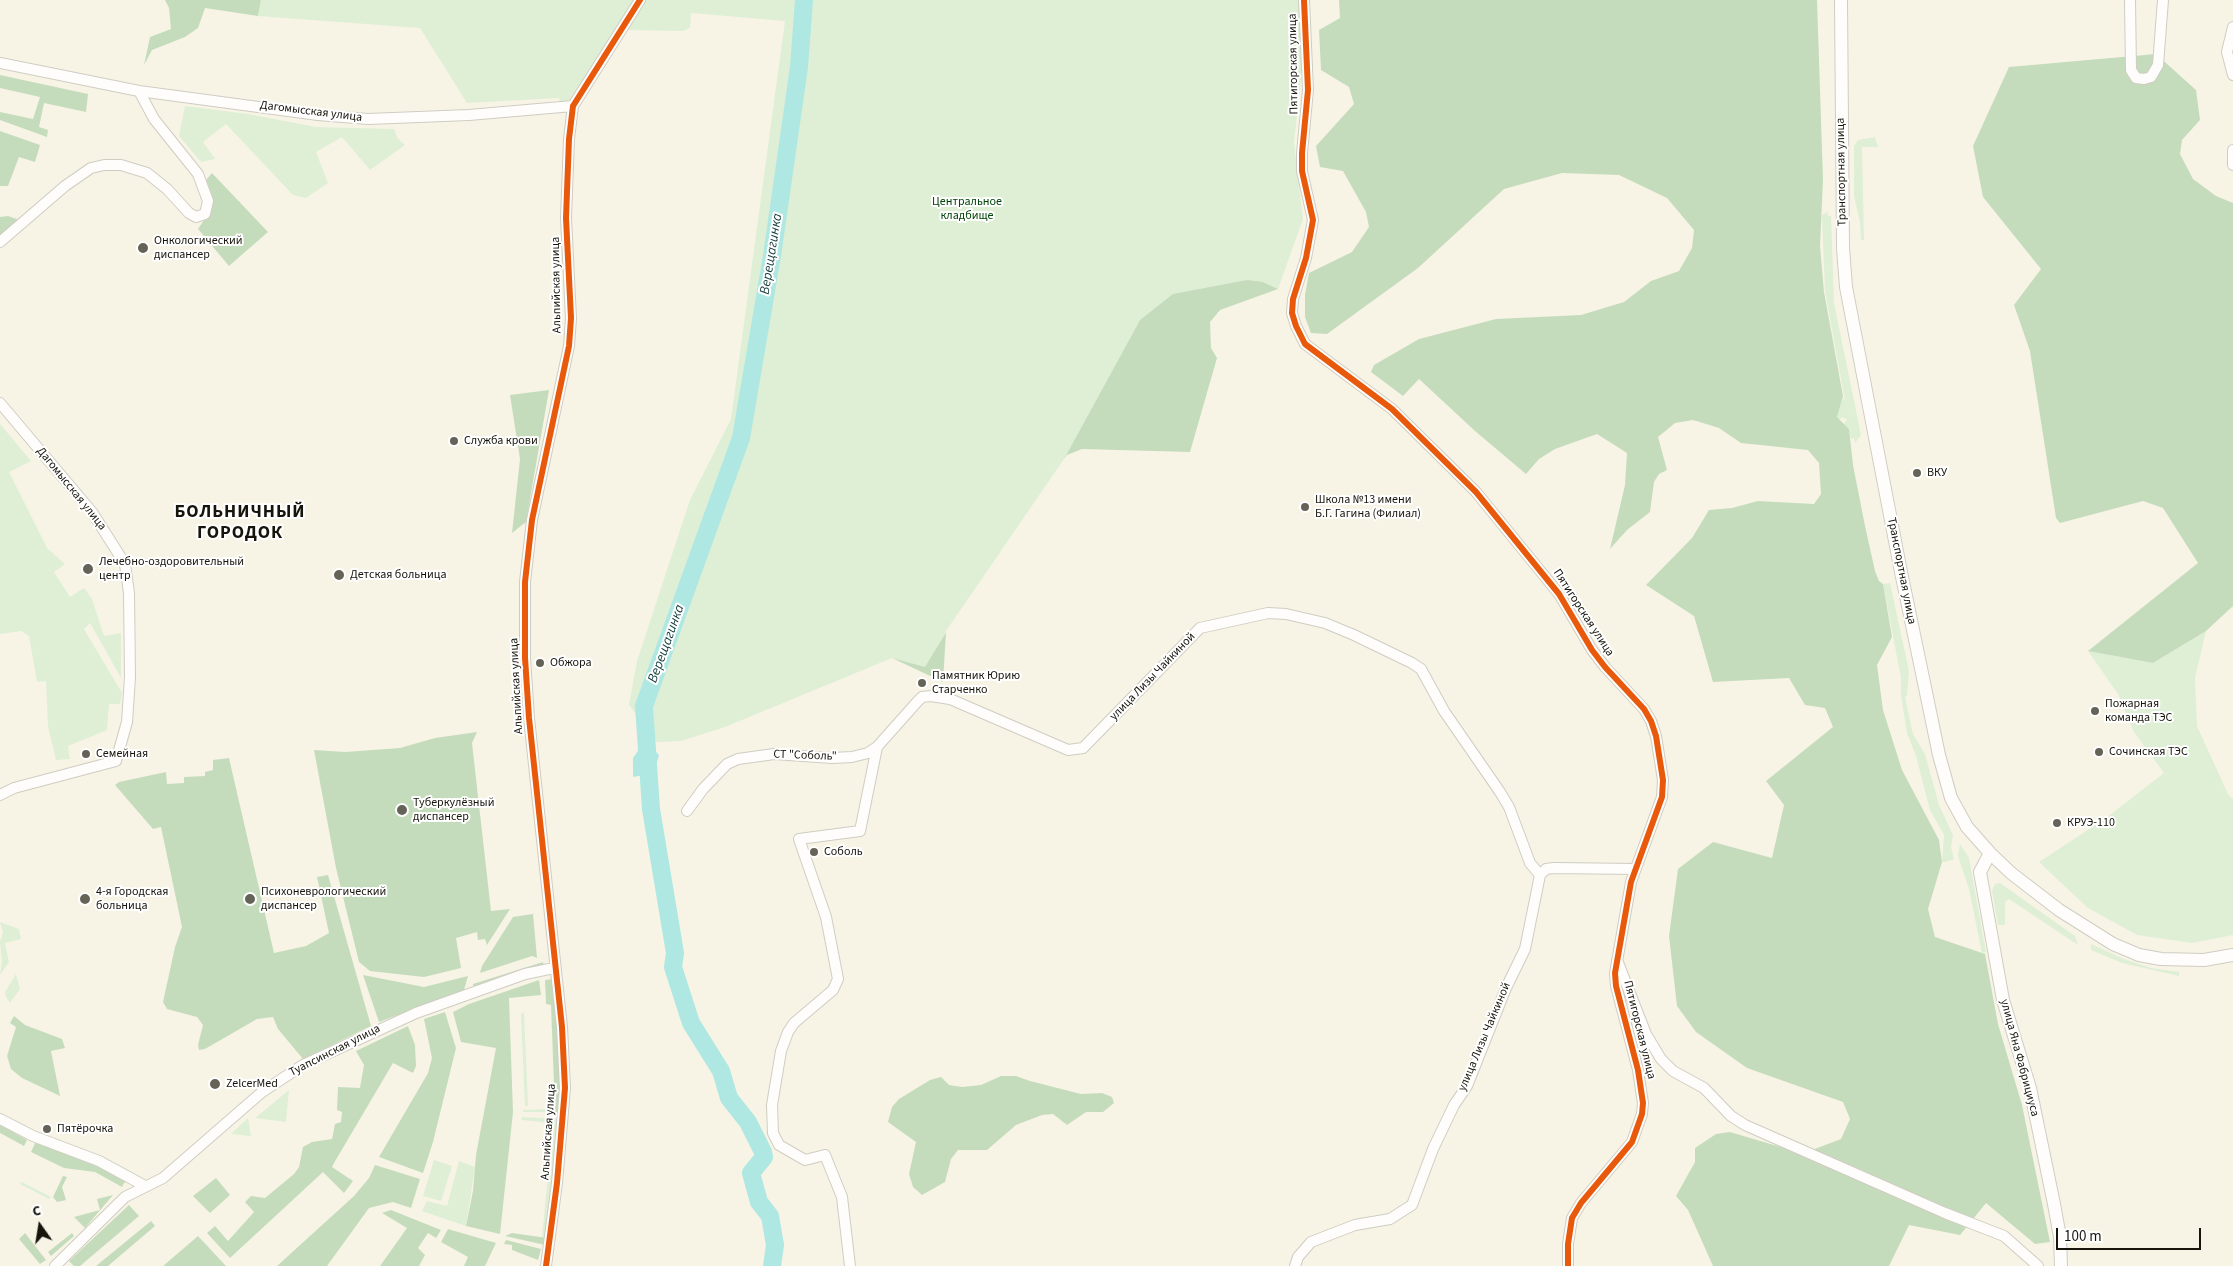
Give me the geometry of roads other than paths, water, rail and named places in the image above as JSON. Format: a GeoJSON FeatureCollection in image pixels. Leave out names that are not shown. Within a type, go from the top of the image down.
{"type":"FeatureCollection","features":[{"type":"Feature","properties":{"kind":"main road","name":"Транспортная улица"},"geometry":{"type":"LineString","coordinates":[[1841,0],[1843,248],[1852,320],[1939,755],[1951,798],[1959,815],[1990,854],[2059,910],[2113,944],[2139,955],[2161,959],[2204,960],[2233,955]]}},
{"type":"Feature","properties":{"kind":"main road","name":"улица Яна Фабрициуса"},"geometry":{"type":"LineString","coordinates":[[1990,854],[1980,872],[2003,1000],[2030,1088],[2054,1204],[2060,1237],[2061,1266]]}},
{"type":"Feature","properties":{"kind":"street"},"geometry":{"type":"LineString","coordinates":[[573,106],[640,0]]}},
{"type":"Feature","properties":{"kind":"street","name":"Пятигорская улица"},"geometry":{"type":"LineString","coordinates":[[1304,0],[1308,90],[1302,171],[1313,220],[1306,258],[1294,299],[1292,312],[1296,326],[1305,344],[1392,408],[1476,492],[1559,594],[1596,656],[1633,696],[1651,721],[1661,761],[1662,797],[1635,869],[1616,958],[1614,981],[1638,1070],[1643,1103],[1642,1114],[1632,1142],[1581,1203],[1572,1218],[1568,1244],[1568,1266]]}},
{"type":"Feature","properties":{"kind":"street"},"geometry":{"type":"LineString","coordinates":[[2130,0],[2131,70],[2136,78],[2144,79],[2151,77],[2158,65],[2163,0]]}},
{"type":"Feature","properties":{"kind":"street"},"geometry":{"type":"LineString","coordinates":[[2233,27],[2227,52],[2233,75]]}},
{"type":"Feature","properties":{"kind":"street","name":"Дагомысская улица"},"geometry":{"type":"LineString","coordinates":[[0,63],[140,91],[318,115],[368,118],[469,115],[573,106]]}},
{"type":"Feature","properties":{"kind":"street"},"geometry":{"type":"LineString","coordinates":[[0,242],[64,186],[91,168],[104,165],[121,165],[147,174],[167,189],[192,216],[205,214],[208,201],[198,174],[154,119],[140,91]]}},
{"type":"Feature","properties":{"kind":"street","name":"Альпийская улица"},"geometry":{"type":"LineString","coordinates":[[546,1266],[557,1183],[565,1088],[562,1027],[554,968],[529,718],[525,658],[525,582],[532,520],[569,346],[571,318],[566,218],[569,138],[573,106]]}},
{"type":"Feature","properties":{"kind":"street"},"geometry":{"type":"LineString","coordinates":[[2233,150],[2233,165]]}},
{"type":"Feature","properties":{"kind":"street","name":"Дагомысская улица"},"geometry":{"type":"LineString","coordinates":[[0,403],[92,512],[126,564],[129,616],[129,700],[127,722],[116,761],[14,788],[0,795]]}},
{"type":"Feature","properties":{"kind":"street","name":"улица Лизы Чайкиной"},"geometry":{"type":"LineString","coordinates":[[922,697],[939,696],[950,699],[1068,750],[1076,750],[1090,743],[1200,628],[1268,613],[1304,617],[1354,635],[1421,669],[1448,717],[1500,792],[1508,807],[1530,863],[1540,875],[1525,948],[1506,988],[1467,1086],[1454,1105],[1433,1149],[1416,1198],[1406,1210],[1390,1219],[1355,1225],[1311,1242],[1298,1257],[1295,1266]]}},
{"type":"Feature","properties":{"kind":"street","name":"СТ \"Соболь\""},"geometry":{"type":"LineString","coordinates":[[687,812],[717,773],[727,764],[738,759],[774,754],[852,757],[868,753],[877,747],[922,697]]}},
{"type":"Feature","properties":{"kind":"street"},"geometry":{"type":"LineString","coordinates":[[850,1266],[842,1197],[825,1155],[805,1160],[784,1150],[775,1140],[772,1124],[772,1105],[781,1051],[788,1032],[794,1023],[833,990],[838,979],[826,917],[800,838],[860,831],[877,747]]}},
{"type":"Feature","properties":{"kind":"street"},"geometry":{"type":"LineString","coordinates":[[1540,875],[1546,869],[1554,868],[1635,869]]}},
{"type":"Feature","properties":{"kind":"street","name":"Пятигорская улица"},"geometry":{"type":"LineString","coordinates":[[1616,958],[1654,1050],[1666,1066],[1696,1082],[1731,1116],[1745,1125],[1945,1213],[2004,1236],[2038,1266]]}},
{"type":"Feature","properties":{"kind":"street","name":"Туапсинская улица"},"geometry":{"type":"LineString","coordinates":[[55,1266],[126,1197],[144,1186],[163,1178],[262,1092],[303,1065],[416,1013],[525,974],[554,968]]}},
{"type":"Feature","properties":{"kind":"street"},"geometry":{"type":"LineString","coordinates":[[0,1118],[32,1136],[99,1161],[144,1186]]}},
{"type":"Feature","properties":{"kind":"water"},"geometry":{"type":"Polygon","coordinates":[[[640,748],[652,748],[659,755],[654,773],[633,777],[633,758],[640,748]]]}},
{"type":"Feature","properties":{"kind":"waterway","name":"Верещагинка"},"geometry":{"type":"LineString","coordinates":[[772,1266],[775,1245],[770,1216],[759,1202],[751,1173],[764,1157],[763,1152],[748,1122],[729,1098],[721,1071],[691,1023],[673,967],[675,953],[651,809],[644,706],[741,438],[772,256],[799,67],[804,0]]}},
{"type":"Feature","properties":{"kind":"place","name":"Онкологический диспансер"},"geometry":{"type":"Point","coordinates":[143,248]}},
{"type":"Feature","properties":{"kind":"place","name":"Служба крови"},"geometry":{"type":"Point","coordinates":[454,441]}},
{"type":"Feature","properties":{"kind":"place","name":"ВКУ"},"geometry":{"type":"Point","coordinates":[1917,473]}},
{"type":"Feature","properties":{"kind":"place","name":"Школа №13 имени Б.Г. Гагина (Филиал)"},"geometry":{"type":"Point","coordinates":[1305,507]}},
{"type":"Feature","properties":{"kind":"place","name":"Лечебно-оздоровительный центр"},"geometry":{"type":"Point","coordinates":[88,569]}},
{"type":"Feature","properties":{"kind":"place","name":"Детская больница"},"geometry":{"type":"Point","coordinates":[339,575]}},
{"type":"Feature","properties":{"kind":"place","name":"Обжора"},"geometry":{"type":"Point","coordinates":[540,663]}},
{"type":"Feature","properties":{"kind":"place","name":"Памятник Юрию Старченко"},"geometry":{"type":"Point","coordinates":[922,683]}},
{"type":"Feature","properties":{"kind":"place","name":"Пожарная команда ТЭС"},"geometry":{"type":"Point","coordinates":[2095,711]}},
{"type":"Feature","properties":{"kind":"place","name":"Сочинская ТЭС"},"geometry":{"type":"Point","coordinates":[2099,752]}},
{"type":"Feature","properties":{"kind":"place","name":"Семейная"},"geometry":{"type":"Point","coordinates":[86,754]}},
{"type":"Feature","properties":{"kind":"place","name":"Туберкулёзный диспансер"},"geometry":{"type":"Point","coordinates":[402,810]}},
{"type":"Feature","properties":{"kind":"place","name":"КРУЭ-110"},"geometry":{"type":"Point","coordinates":[2057,823]}},
{"type":"Feature","properties":{"kind":"place","name":"Соболь"},"geometry":{"type":"Point","coordinates":[814,852]}},
{"type":"Feature","properties":{"kind":"place","name":"4-я Городская больница"},"geometry":{"type":"Point","coordinates":[85,899]}},
{"type":"Feature","properties":{"kind":"place","name":"Психоневрологический диспансер"},"geometry":{"type":"Point","coordinates":[250,899]}},
{"type":"Feature","properties":{"kind":"place","name":"ZelcerMed"},"geometry":{"type":"Point","coordinates":[215,1084]}},
{"type":"Feature","properties":{"kind":"place","name":"Пятёрочка"},"geometry":{"type":"Point","coordinates":[47,1129]}},
{"type":"Feature","properties":{"kind":"district","name":"БОЛЬНИЧНЫЙ ГОРОДОК"},"geometry":{"type":"Point","coordinates":[240,523]}},
{"type":"Feature","properties":{"kind":"park label","name":"Центральное кладбище"},"geometry":{"type":"Point","coordinates":[967,209]}}]}
